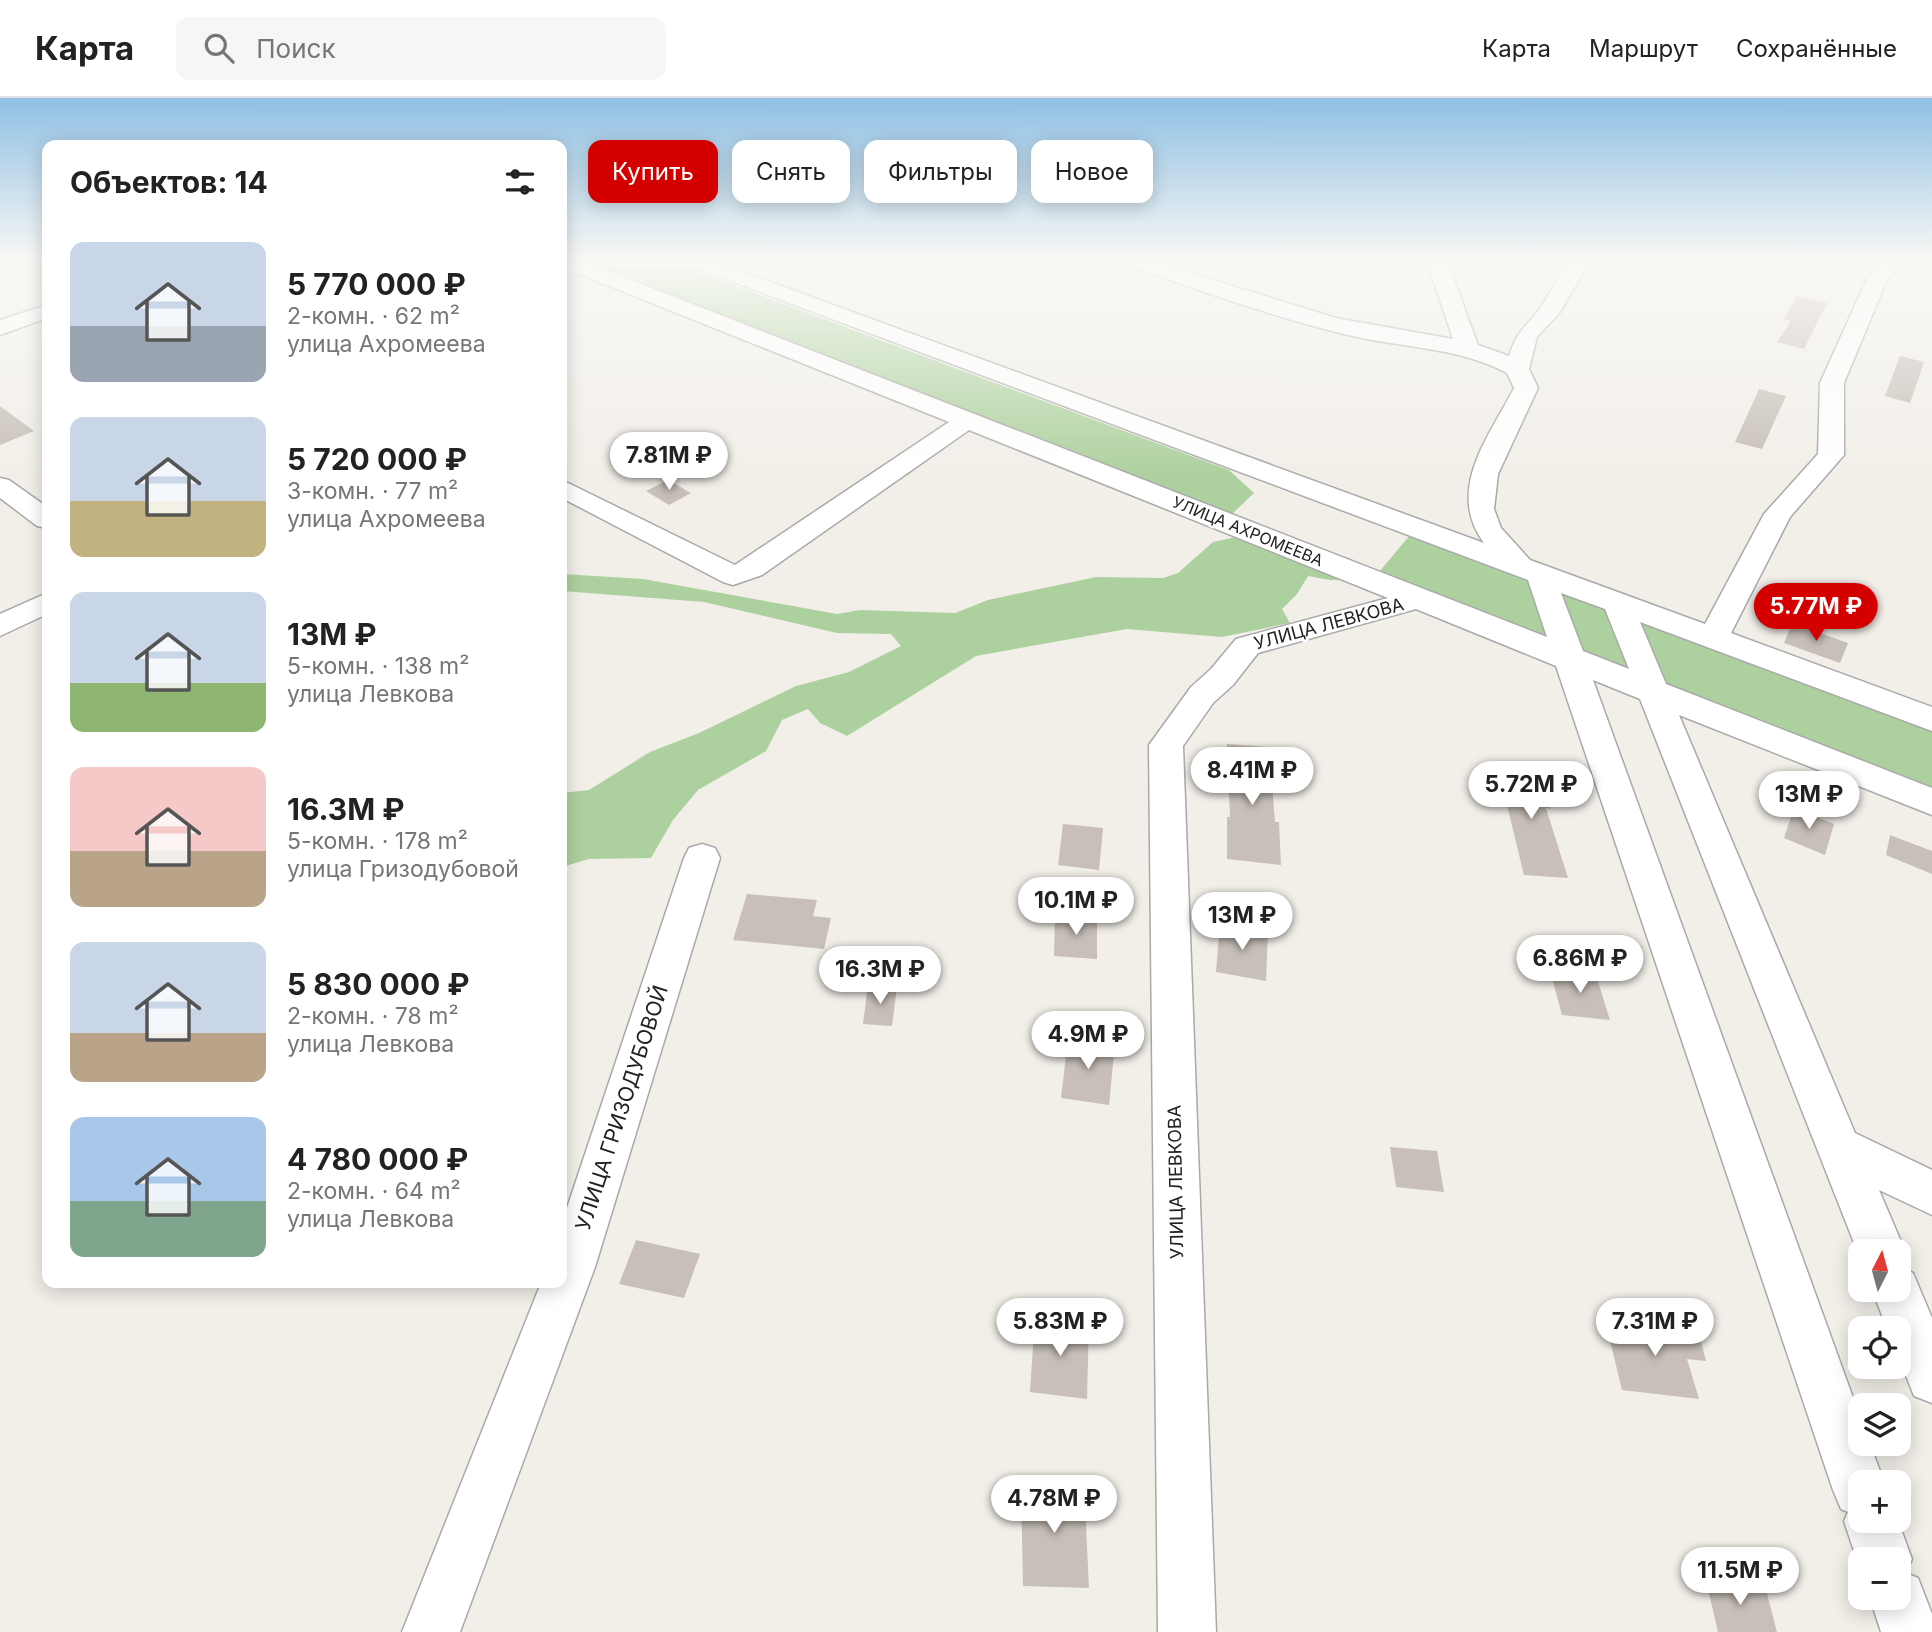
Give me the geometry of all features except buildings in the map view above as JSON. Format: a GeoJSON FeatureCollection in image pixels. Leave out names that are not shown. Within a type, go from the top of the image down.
{"type":"FeatureCollection","features":[{"type":"Feature","properties":{"kind":"street","name":"УЛИЦА АХРОМЕЕВА"},"geometry":{"type":"LineString","coordinates":[[746,333],[1932,802]]}},
{"type":"Feature","properties":{"kind":"street"},"geometry":{"type":"LineString","coordinates":[[897,333],[1932,719]]}},
{"type":"Feature","properties":{"kind":"street"},"geometry":{"type":"LineString","coordinates":[[1374,333],[1468,349],[1517,369]]}},
{"type":"Feature","properties":{"kind":"street"},"geometry":{"type":"LineString","coordinates":[[1462,333],[1468,349]]}},
{"type":"Feature","properties":{"kind":"street"},"geometry":{"type":"LineString","coordinates":[[1529,333],[1517,369],[1526,388],[1497,447],[1479,496],[1484,522],[1497,542],[1530,569],[1570,658],[1853,1470]]}},
{"type":"Feature","properties":{"kind":"street"},"geometry":{"type":"LineString","coordinates":[[1713,638],[1778,514],[1831,455],[1832,383],[1854,333]]}},
{"type":"Feature","properties":{"kind":"street"},"geometry":{"type":"LineString","coordinates":[[567,491],[733,576],[752,569],[968,420]]}},
{"type":"Feature","properties":{"kind":"street"},"geometry":{"type":"LineString","coordinates":[[0,486],[42,516]]}},
{"type":"Feature","properties":{"kind":"street","name":"УЛИЦА ЛЕВКОВА"},"geometry":{"type":"LineString","coordinates":[[1187,1632],[1166,745],[1202,695],[1222,677],[1247,646],[1419,599]]}},
{"type":"Feature","properties":{"kind":"street"},"geometry":{"type":"LineString","coordinates":[[1617,603],[1876,1239]]}},
{"type":"Feature","properties":{"kind":"street"},"geometry":{"type":"LineString","coordinates":[[0,626],[42,605]]}},
{"type":"Feature","properties":{"kind":"street","name":"УЛИЦА ГРИЗОДУБОВОЙ"},"geometry":{"type":"LineString","coordinates":[[567,1277],[702,858]]}},
{"type":"Feature","properties":{"kind":"street"},"geometry":{"type":"LineString","coordinates":[[1838,1147],[1932,1193]]}},
{"type":"Feature","properties":{"kind":"street","name":"УЛИЦА ГРИЗОДУБОВОЙ"},"geometry":{"type":"LineString","coordinates":[[431,1632],[563,1288]]}},
{"type":"Feature","properties":{"kind":"street"},"geometry":{"type":"LineString","coordinates":[[1901,1302],[1932,1378]]}},
{"type":"Feature","properties":{"kind":"street"},"geometry":{"type":"LineString","coordinates":[[1902,1610],[1910,1632]]}},
{"type":"Feature","properties":{"kind":"green space"},"geometry":{"type":"Polygon","coordinates":[[[745,333],[860,333],[1229,470],[1254,493],[1233,513],[1205,517],[745,333]]]}},
{"type":"Feature","properties":{"kind":"green space"},"geometry":{"type":"Polygon","coordinates":[[[1411,534],[1932,730],[1932,791],[1379,572],[1411,534]]]}},
{"type":"Feature","properties":{"kind":"green space"},"geometry":{"type":"Polygon","coordinates":[[[1240,536],[1361,580],[1330,580],[1308,576],[1297,594],[1282,609],[1290,623],[1222,637],[1127,629],[976,656],[847,736],[820,723],[808,709],[782,720],[766,751],[698,790],[673,820],[651,858],[589,859],[567,866],[567,792],[589,790],[650,752],[699,733],[796,686],[849,672],[901,646],[891,634],[837,633],[704,602],[567,591],[567,574],[643,579],[837,614],[860,610],[955,613],[988,600],[1096,577],[1163,578],[1178,573],[1213,542],[1240,536]]]}}]}
